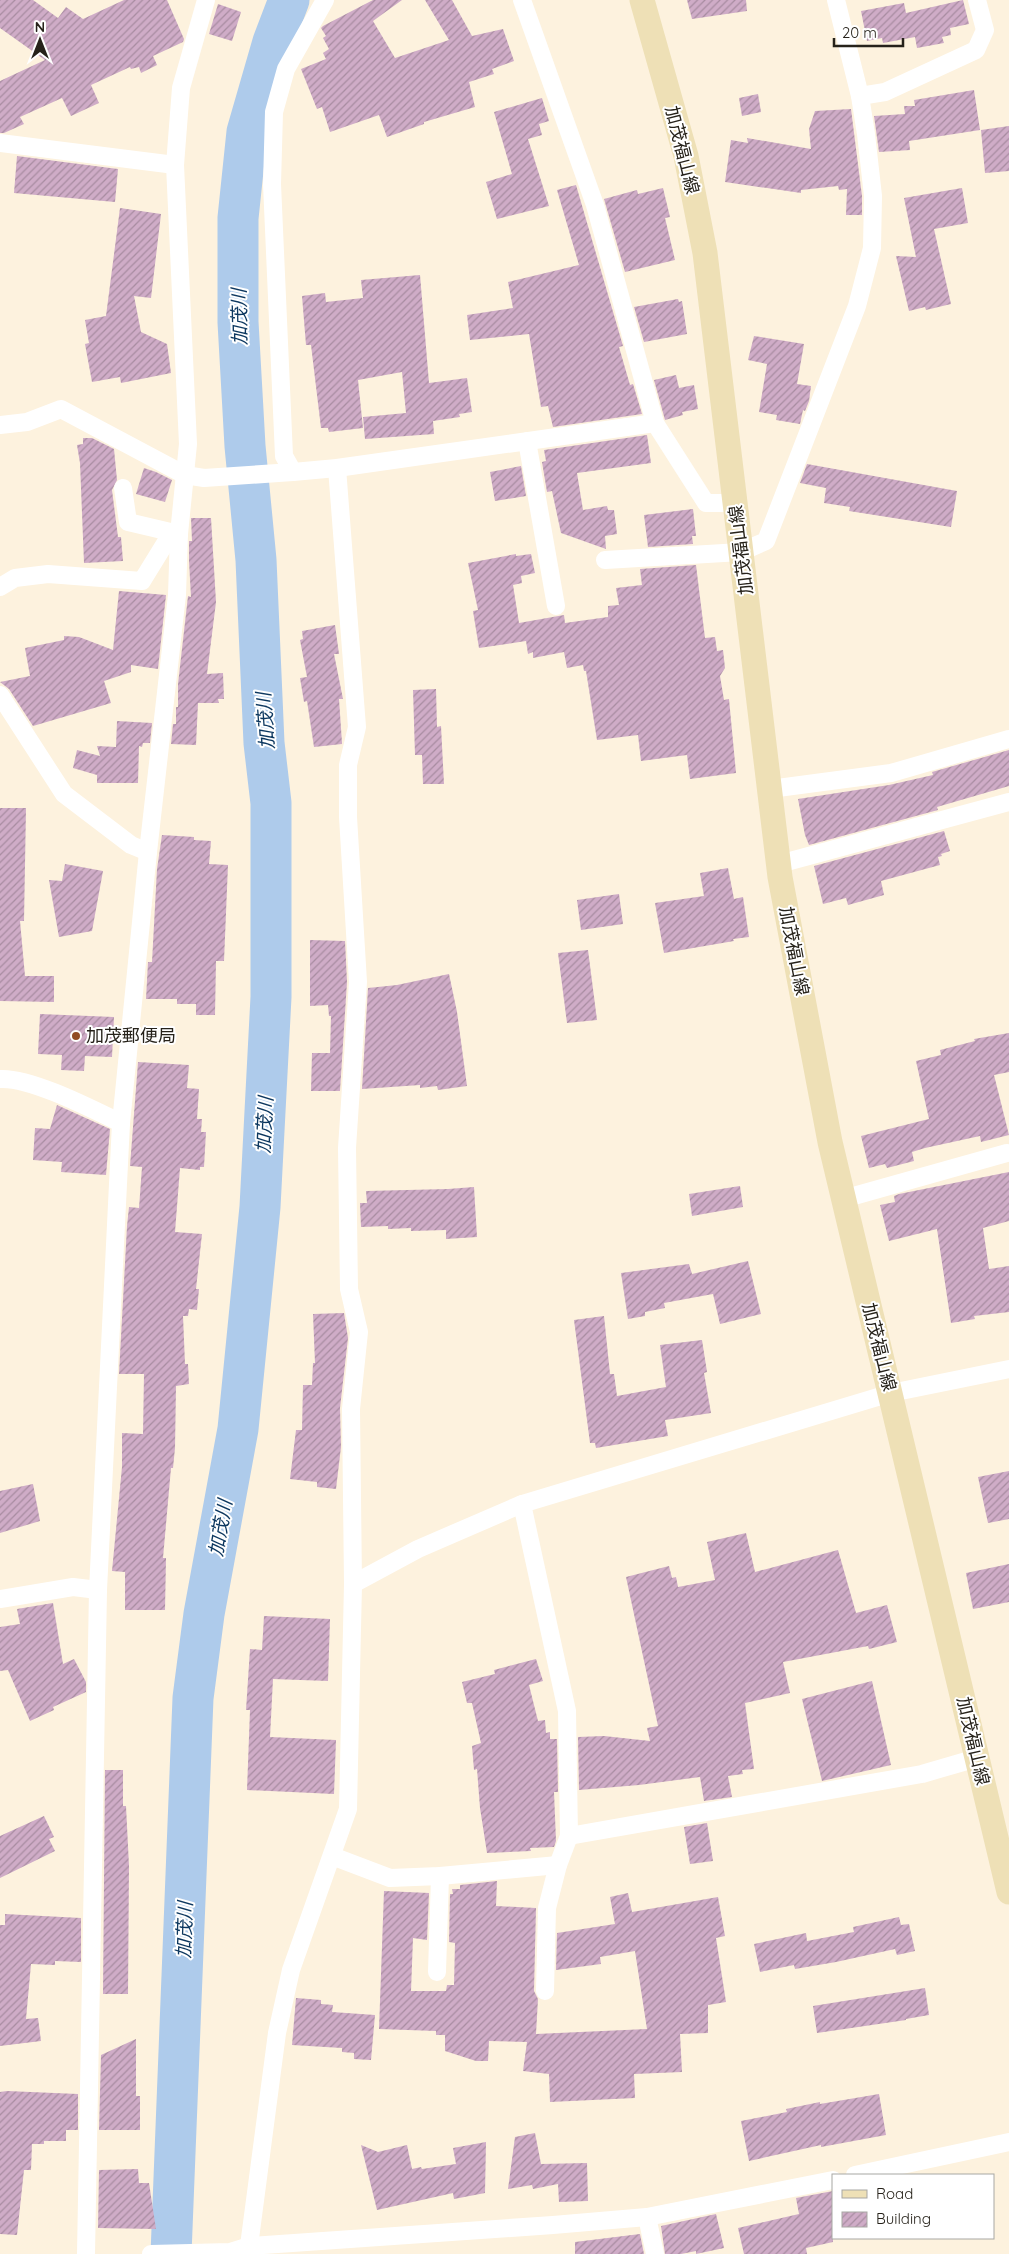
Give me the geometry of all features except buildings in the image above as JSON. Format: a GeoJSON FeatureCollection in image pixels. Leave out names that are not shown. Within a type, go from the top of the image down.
{"type":"FeatureCollection","features":[{"type":"Feature","properties":{"kind":"main road","name":"加茂福山線"},"geometry":{"type":"LineString","coordinates":[[642,0],[686,156],[705,252],[779,864],[830,1142],[1009,1892]]}},
{"type":"Feature","properties":{"kind":"street"},"geometry":{"type":"LineString","coordinates":[[86,2254],[98,1590],[121,1123],[148,852],[177,595],[179,534],[188,444],[175,165],[182,88],[206,0]]}},
{"type":"Feature","properties":{"kind":"street"},"geometry":{"type":"LineString","coordinates":[[288,472],[284,456],[272,184],[274,112],[286,69],[325,0]]}},
{"type":"Feature","properties":{"kind":"street"},"geometry":{"type":"LineString","coordinates":[[522,0],[595,205],[655,424],[706,503],[735,503]]}},
{"type":"Feature","properties":{"kind":"street"},"geometry":{"type":"LineString","coordinates":[[604,560],[741,552],[766,541],[860,296],[872,248],[872,196],[866,134],[860,96],[836,0]]}},
{"type":"Feature","properties":{"kind":"street"},"geometry":{"type":"LineString","coordinates":[[860,96],[884,92],[976,50],[985,30],[977,0]]}},
{"type":"Feature","properties":{"kind":"street"},"geometry":{"type":"LineString","coordinates":[[0,143],[175,165]]}},
{"type":"Feature","properties":{"kind":"street"},"geometry":{"type":"LineString","coordinates":[[0,426],[27,422],[61,409],[185,475],[204,478],[337,468],[655,424]]}},
{"type":"Feature","properties":{"kind":"street"},"geometry":{"type":"LineString","coordinates":[[527,441],[556,606]]}},
{"type":"Feature","properties":{"kind":"street"},"geometry":{"type":"LineString","coordinates":[[249,2246],[278,2033],[291,1970],[348,1809],[353,1584],[351,1409],[359,1332],[349,1289],[347,1148],[358,982],[348,765],[357,727],[337,468]]}},
{"type":"Feature","properties":{"kind":"street"},"geometry":{"type":"LineString","coordinates":[[123,488],[128,522],[179,534]]}},
{"type":"Feature","properties":{"kind":"street"},"geometry":{"type":"LineString","coordinates":[[0,587],[15,578],[48,574],[142,581],[166,542],[179,534]]}},
{"type":"Feature","properties":{"kind":"street"},"geometry":{"type":"LineString","coordinates":[[0,695],[64,794],[131,845],[148,852]]}},
{"type":"Feature","properties":{"kind":"street"},"geometry":{"type":"LineString","coordinates":[[770,789],[891,773],[1009,739]]}},
{"type":"Feature","properties":{"kind":"street"},"geometry":{"type":"LineString","coordinates":[[779,864],[1009,802]]}},
{"type":"Feature","properties":{"kind":"street"},"geometry":{"type":"LineString","coordinates":[[0,1079],[13,1078],[74,1101],[121,1123]]}},
{"type":"Feature","properties":{"kind":"street"},"geometry":{"type":"LineString","coordinates":[[844,1199],[1007,1153]]}},
{"type":"Feature","properties":{"kind":"street"},"geometry":{"type":"LineString","coordinates":[[353,1584],[418,1549],[522,1504],[890,1394],[1009,1369]]}},
{"type":"Feature","properties":{"kind":"street"},"geometry":{"type":"LineString","coordinates":[[522,1504],[567,1711],[570,1836],[558,1866],[547,1908],[544,1991]]}},
{"type":"Feature","properties":{"kind":"street"},"geometry":{"type":"LineString","coordinates":[[0,1599],[73,1587],[98,1590]]}},
{"type":"Feature","properties":{"kind":"street"},"geometry":{"type":"LineString","coordinates":[[570,1836],[922,1774],[977,1758]]}},
{"type":"Feature","properties":{"kind":"street"},"geometry":{"type":"LineString","coordinates":[[332,1856],[390,1878],[440,1876],[558,1866]]}},
{"type":"Feature","properties":{"kind":"street"},"geometry":{"type":"LineString","coordinates":[[437,1972],[440,1876]]}},
{"type":"Feature","properties":{"kind":"street"},"geometry":{"type":"LineString","coordinates":[[860,2174],[1009,2142]]}},
{"type":"Feature","properties":{"kind":"street"},"geometry":{"type":"LineString","coordinates":[[154,2254],[230,2253],[249,2246],[553,2225],[647,2216],[832,2180]]}},
{"type":"Feature","properties":{"kind":"street"},"geometry":{"type":"LineString","coordinates":[[647,2216],[655,2254]]}},
{"type":"Feature","properties":{"kind":"waterway","name":"加茂川"},"geometry":{"type":"LineString","coordinates":[[171,2254],[193,1698],[204,1614],[238,1429],[260,1207],[271,997],[271,803],[264,743],[256,560],[245,446],[238,322],[238,218],[247,132],[273,42],[289,0]]}},
{"type":"Feature","properties":{"kind":"place","name":"加茂郵便局"},"geometry":{"type":"Point","coordinates":[76,1036]}}]}
